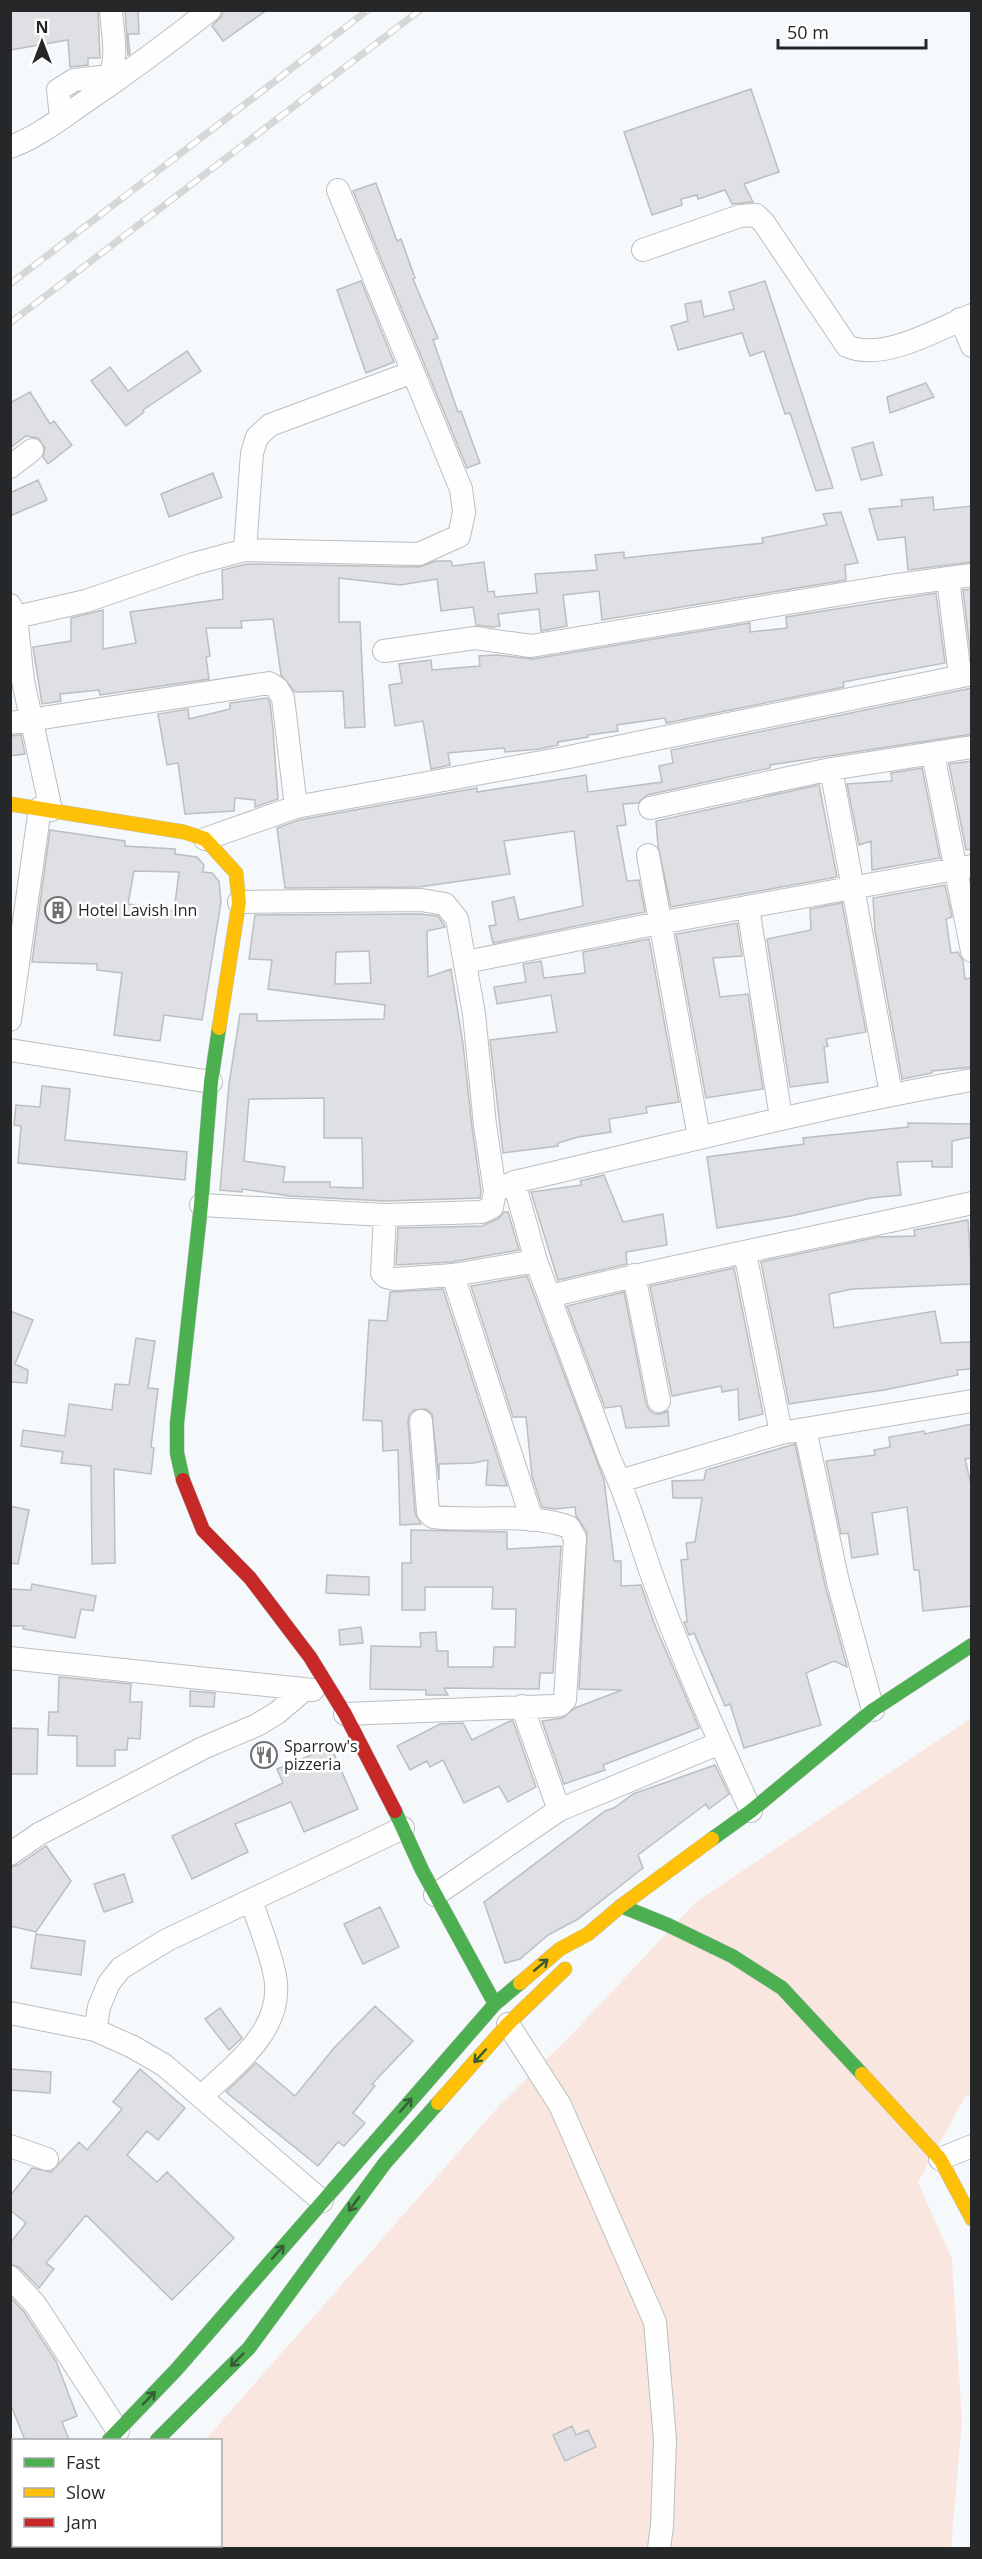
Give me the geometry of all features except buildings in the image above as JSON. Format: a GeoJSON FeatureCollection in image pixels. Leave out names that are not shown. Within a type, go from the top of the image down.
{"type":"FeatureCollection","features":[{"type":"Feature","properties":{"kind":"street"},"geometry":{"type":"LineString","coordinates":[[62,118],[58,90],[74,80],[109,76],[112,71],[114,62],[111,10]]}},
{"type":"Feature","properties":{"kind":"street"},"geometry":{"type":"LineString","coordinates":[[10,147],[22,143],[62,118],[148,59],[210,10]]}},
{"type":"Feature","properties":{"kind":"street"},"geometry":{"type":"LineString","coordinates":[[10,1020],[46,809],[21,722],[23,681],[13,611],[86,601],[193,564],[245,550],[419,554],[459,536],[464,513],[461,489],[338,190]]}},
{"type":"Feature","properties":{"kind":"street"},"geometry":{"type":"LineString","coordinates":[[643,249],[740,216],[756,215],[764,223],[847,346],[859,351],[887,349],[966,317],[972,346]]}},
{"type":"Feature","properties":{"kind":"street"},"geometry":{"type":"LineString","coordinates":[[245,550],[252,453],[257,437],[270,425],[413,372]]}},
{"type":"Feature","properties":{"kind":"street"},"geometry":{"type":"LineString","coordinates":[[10,467],[32,450]]}},
{"type":"Feature","properties":{"kind":"street"},"geometry":{"type":"LineString","coordinates":[[384,651],[475,638],[531,646],[972,575]]}},
{"type":"Feature","properties":{"kind":"street"},"geometry":{"type":"LineString","coordinates":[[205,839],[296,807],[564,758],[966,675],[948,578]]}},
{"type":"Feature","properties":{"kind":"street"},"geometry":{"type":"LineString","coordinates":[[21,722],[269,683],[277,688],[283,698],[296,807]]}},
{"type":"Feature","properties":{"kind":"street"},"geometry":{"type":"LineString","coordinates":[[650,808],[831,769],[972,747]]}},
{"type":"Feature","properties":{"kind":"street"},"geometry":{"type":"LineString","coordinates":[[933,754],[963,868],[972,951]]}},
{"type":"Feature","properties":{"kind":"street"},"geometry":{"type":"LineString","coordinates":[[831,769],[891,1094]]}},
{"type":"Feature","properties":{"kind":"street"},"geometry":{"type":"LineString","coordinates":[[10,804],[184,832],[205,839],[236,873],[239,902],[211,1082],[201,1205],[177,1423],[177,1453],[182,1478],[203,1530],[250,1578],[310,1658],[345,1714],[435,1894],[495,2004]]}},
{"type":"Feature","properties":{"kind":"street"},"geometry":{"type":"LineString","coordinates":[[648,855],[699,1137]]}},
{"type":"Feature","properties":{"kind":"street"},"geometry":{"type":"LineString","coordinates":[[466,963],[659,923],[963,868]]}},
{"type":"Feature","properties":{"kind":"street"},"geometry":{"type":"LineString","coordinates":[[239,902],[421,900],[445,904],[457,919],[474,1014],[485,1125],[505,1186],[550,1296],[610,1460],[620,1481],[656,1585],[720,1743],[751,1811]]}},
{"type":"Feature","properties":{"kind":"street"},"geometry":{"type":"LineString","coordinates":[[748,907],[781,1118]]}},
{"type":"Feature","properties":{"kind":"street"},"geometry":{"type":"LineString","coordinates":[[10,1050],[211,1082]]}},
{"type":"Feature","properties":{"kind":"street"},"geometry":{"type":"LineString","coordinates":[[201,1205],[385,1215],[482,1212],[492,1207],[505,1186],[781,1118],[891,1094],[972,1080]]}},
{"type":"Feature","properties":{"kind":"street"},"geometry":{"type":"LineString","coordinates":[[550,1296],[634,1275],[746,1253],[972,1203]]}},
{"type":"Feature","properties":{"kind":"street"},"geometry":{"type":"LineString","coordinates":[[385,1215],[382,1273],[395,1279],[453,1275],[536,1260]]}},
{"type":"Feature","properties":{"kind":"street"},"geometry":{"type":"LineString","coordinates":[[746,1253],[781,1433]]}},
{"type":"Feature","properties":{"kind":"street"},"geometry":{"type":"LineString","coordinates":[[453,1275],[532,1520]]}},
{"type":"Feature","properties":{"kind":"street"},"geometry":{"type":"LineString","coordinates":[[634,1275],[659,1401]]}},
{"type":"Feature","properties":{"kind":"street"},"geometry":{"type":"LineString","coordinates":[[620,1481],[781,1433],[972,1401]]}},
{"type":"Feature","properties":{"kind":"street"},"geometry":{"type":"LineString","coordinates":[[345,1714],[560,1705],[565,1700],[575,1538],[569,1527],[558,1523],[433,1517],[428,1512],[421,1421]]}},
{"type":"Feature","properties":{"kind":"street"},"geometry":{"type":"LineString","coordinates":[[805,1429],[838,1582],[873,1710]]}},
{"type":"Feature","properties":{"kind":"street"},"geometry":{"type":"LineString","coordinates":[[10,2277],[35,2304],[113,2436],[176,2370],[495,2004],[560,1949],[588,1934],[621,1906],[751,1811],[873,1710],[972,1645]]}},
{"type":"Feature","properties":{"kind":"street"},"geometry":{"type":"LineString","coordinates":[[10,1658],[304,1690],[329,1689]]}},
{"type":"Feature","properties":{"kind":"street"},"geometry":{"type":"LineString","coordinates":[[10,1854],[39,1834],[192,1754],[257,1725],[277,1713],[304,1690]]}},
{"type":"Feature","properties":{"kind":"street"},"geometry":{"type":"LineString","coordinates":[[522,1706],[559,1810]]}},
{"type":"Feature","properties":{"kind":"street"},"geometry":{"type":"LineString","coordinates":[[435,1894],[559,1810],[720,1743]]}},
{"type":"Feature","properties":{"kind":"street"},"geometry":{"type":"LineString","coordinates":[[95,2031],[99,2007],[109,1983],[121,1968],[167,1940],[403,1828]]}},
{"type":"Feature","properties":{"kind":"street"},"geometry":{"type":"LineString","coordinates":[[201,2097],[257,2043],[270,2018],[276,1999],[275,1976],[251,1900]]}},
{"type":"Feature","properties":{"kind":"street"},"geometry":{"type":"LineString","coordinates":[[621,1906],[668,1925],[732,1956],[782,1988],[940,2159],[972,2219]]}},
{"type":"Feature","properties":{"kind":"street"},"geometry":{"type":"LineString","coordinates":[[158,2439],[249,2348],[385,2163],[508,2024],[579,1956],[588,1934]]}},
{"type":"Feature","properties":{"kind":"street"},"geometry":{"type":"LineString","coordinates":[[10,2013],[95,2031],[133,2047],[164,2065],[322,2201]]}},
{"type":"Feature","properties":{"kind":"street"},"geometry":{"type":"LineString","coordinates":[[508,2024],[560,2105],[656,2322],[665,2440],[659,2548]]}},
{"type":"Feature","properties":{"kind":"street"},"geometry":{"type":"LineString","coordinates":[[10,2146],[47,2159]]}},
{"type":"Feature","properties":{"kind":"street"},"geometry":{"type":"LineString","coordinates":[[940,2159],[972,2146]]}},
{"type":"Feature","properties":{"kind":"shaded area"},"geometry":{"type":"Polygon","coordinates":[[[971,1718],[971,2094],[965,2097],[918,2182],[952,2259],[962,2422],[951,2548],[73,2548],[222,2547],[222,2439],[206,2439],[499,2106],[572,2034],[696,1902],[971,1718]]]}},
{"type":"Feature","properties":{"kind":"railway"},"geometry":{"type":"LineString","coordinates":[[10,284],[368,10]]}},
{"type":"Feature","properties":{"kind":"railway"},"geometry":{"type":"LineString","coordinates":[[10,323],[420,10]]}},
{"type":"Feature","properties":{"kind":"traffic: fast"},"geometry":{"type":"LineString","coordinates":[[183,1480],[177,1453],[177,1423],[201,1205],[211,1082],[219,1028]]}},
{"type":"Feature","properties":{"kind":"traffic: fast"},"geometry":{"type":"LineString","coordinates":[[712,1839],[751,1811],[873,1710],[972,1645]]}},
{"type":"Feature","properties":{"kind":"traffic: fast"},"geometry":{"type":"LineString","coordinates":[[395,1811],[422,1870],[495,2004]]}},
{"type":"Feature","properties":{"kind":"traffic: fast"},"geometry":{"type":"LineString","coordinates":[[621,1906],[668,1925],[732,1956],[782,1988],[862,2074]]}},
{"type":"Feature","properties":{"kind":"traffic: fast"},"geometry":{"type":"LineString","coordinates":[[110,2439],[176,2370],[495,2004],[520,1983]]}},
{"type":"Feature","properties":{"kind":"traffic: fast"},"geometry":{"type":"LineString","coordinates":[[158,2439],[249,2348],[385,2163],[438,2103]]}},
{"type":"Feature","properties":{"kind":"traffic: slow"},"geometry":{"type":"LineString","coordinates":[[10,804],[184,832],[205,839],[236,873],[239,902],[219,1028]]}},
{"type":"Feature","properties":{"kind":"traffic: slow"},"geometry":{"type":"LineString","coordinates":[[520,1983],[560,1949],[588,1934],[621,1906],[712,1839]]}},
{"type":"Feature","properties":{"kind":"traffic: slow"},"geometry":{"type":"LineString","coordinates":[[438,2103],[508,2024],[565,1969]]}},
{"type":"Feature","properties":{"kind":"traffic: slow"},"geometry":{"type":"LineString","coordinates":[[862,2074],[940,2159],[972,2219]]}},
{"type":"Feature","properties":{"kind":"traffic: jam"},"geometry":{"type":"LineString","coordinates":[[183,1480],[203,1530],[250,1578],[310,1657],[345,1714],[395,1811]]}},
{"type":"Feature","properties":{"kind":"place","name":"Hotel Lavish Inn"},"geometry":{"type":"Point","coordinates":[58,910]}},
{"type":"Feature","properties":{"kind":"place","name":"Sparrow's pizzeria"},"geometry":{"type":"Point","coordinates":[264,1755]}}]}
